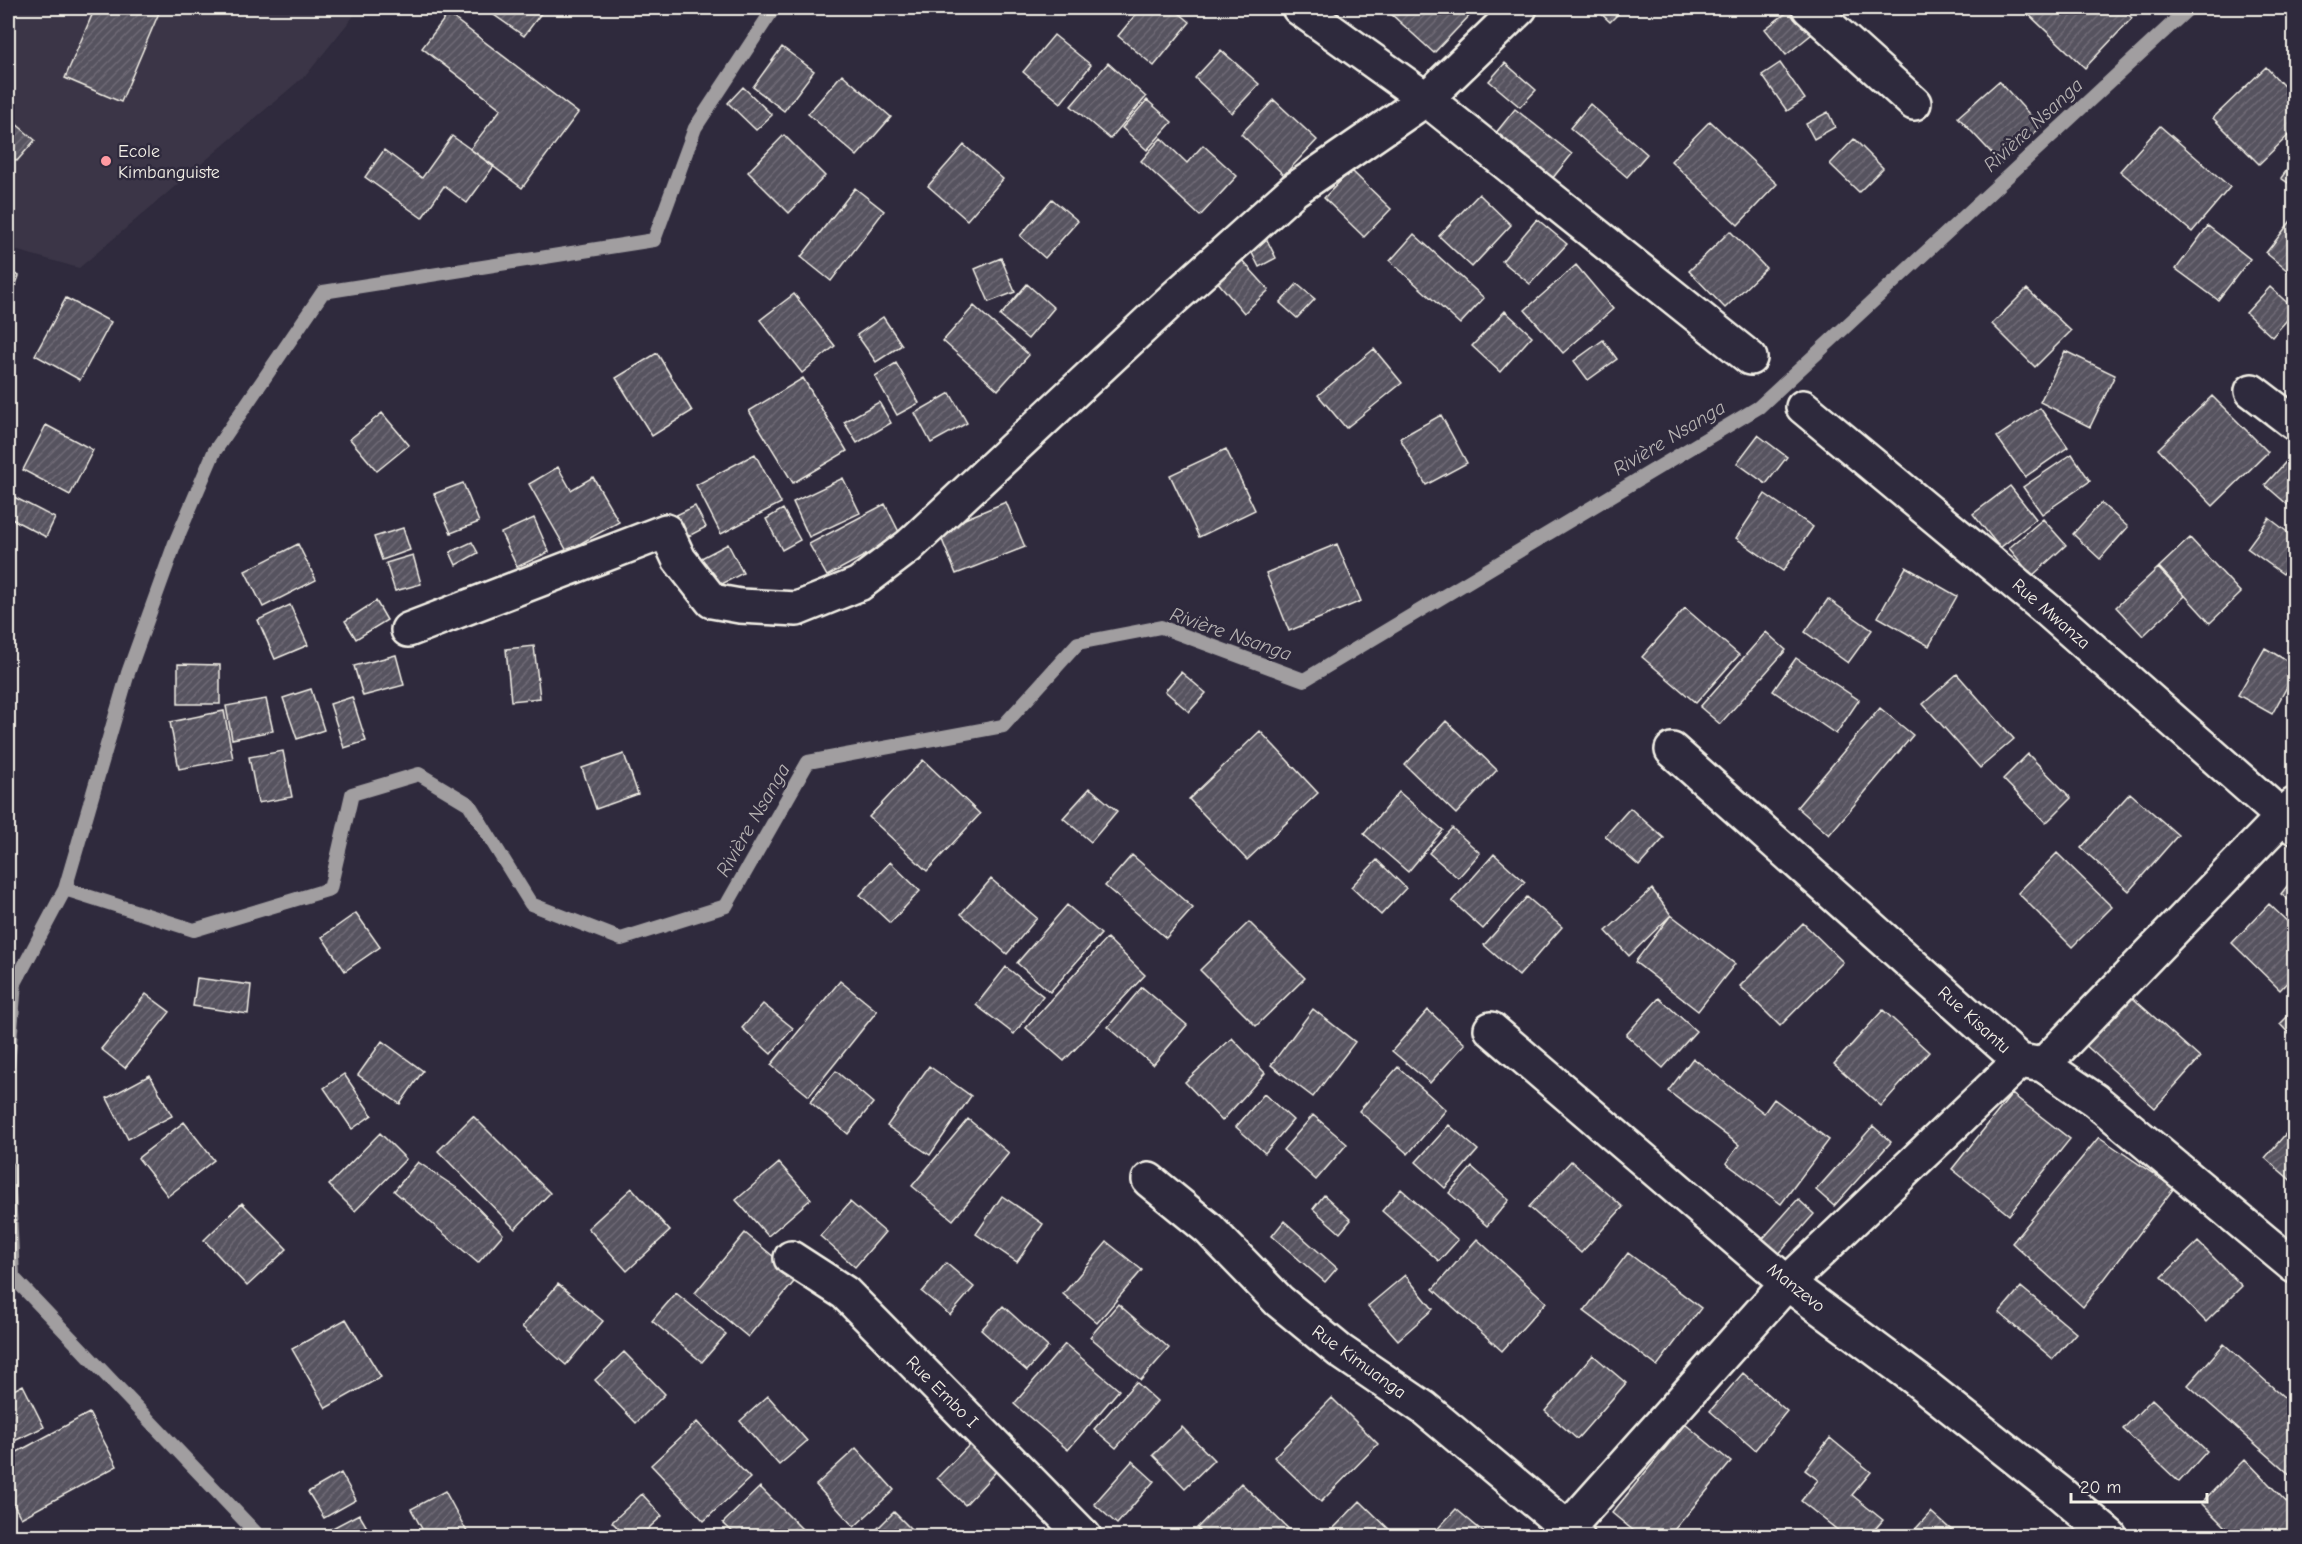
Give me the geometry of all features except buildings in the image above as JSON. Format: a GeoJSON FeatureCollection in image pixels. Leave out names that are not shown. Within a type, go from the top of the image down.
{"type":"FeatureCollection","features":[{"type":"Feature","properties":{"kind":"street"},"geometry":{"type":"LineString","coordinates":[[1299,8],[1426,99],[1750,358]]}},
{"type":"Feature","properties":{"kind":"street"},"geometry":{"type":"LineString","coordinates":[[408,630],[666,531],[680,559],[712,601],[740,606],[797,609],[859,584],[909,546],[1174,298],[1294,190],[1426,99],[1520,8]]}},
{"type":"Feature","properties":{"kind":"street"},"geometry":{"type":"LineString","coordinates":[[1809,8],[1914,103]]}},
{"type":"Feature","properties":{"kind":"street"},"geometry":{"type":"LineString","coordinates":[[2252,391],[2295,423]]}},
{"type":"Feature","properties":{"kind":"street","name":"Rue Mwanza"},"geometry":{"type":"LineString","coordinates":[[1803,407],[2050,612],[2291,817]]}},
{"type":"Feature","properties":{"kind":"street","name":"Rue Kisantu"},"geometry":{"type":"LineString","coordinates":[[1672,750],[2031,1063],[2095,1100],[2295,1266]]}},
{"type":"Feature","properties":{"kind":"street"},"geometry":{"type":"LineString","coordinates":[[1572,1533],[1787,1283],[2031,1063],[2291,817]]}},
{"type":"Feature","properties":{"kind":"street","name":"Manzevo"},"geometry":{"type":"LineString","coordinates":[[1491,1029],[1787,1283],[1961,1414],[2060,1492],[2110,1536]]}},
{"type":"Feature","properties":{"kind":"street","name":"Rue Kimuanga"},"geometry":{"type":"LineString","coordinates":[[1149,1180],[1209,1229],[1279,1301],[1340,1351],[1424,1408],[1572,1533]]}},
{"type":"Feature","properties":{"kind":"street","name":"Rue Embo I"},"geometry":{"type":"LineString","coordinates":[[791,1258],[845,1293],[1084,1536]]}},
{"type":"Feature","properties":{"kind":"shaded area","name":"Ecole Kimbanguiste"},"geometry":{"type":"Polygon","coordinates":[[[8,8],[360,8],[307,74],[79,268],[8,248],[8,8]]]}},
{"type":"Feature","properties":{"kind":"waterway"},"geometry":{"type":"LineString","coordinates":[[8,1066],[15,983],[65,889],[128,673],[175,543],[214,452],[323,292],[654,240],[695,128],[774,8]]}},
{"type":"Feature","properties":{"kind":"waterway","name":"Rivière Nsanga"},"geometry":{"type":"LineString","coordinates":[[65,889],[194,930],[330,889],[352,794],[419,774],[469,804],[531,904],[621,939],[726,906],[808,762],[1003,726],[1078,643],[1161,627],[1304,680],[1759,407],[2189,8]]}},
{"type":"Feature","properties":{"kind":"waterway"},"geometry":{"type":"LineString","coordinates":[[8,1167],[13,1277],[259,1536]]}},
{"type":"Feature","properties":{"kind":"place","name":"Ecole Kimbanguiste"},"geometry":{"type":"Point","coordinates":[106,161]}}]}
